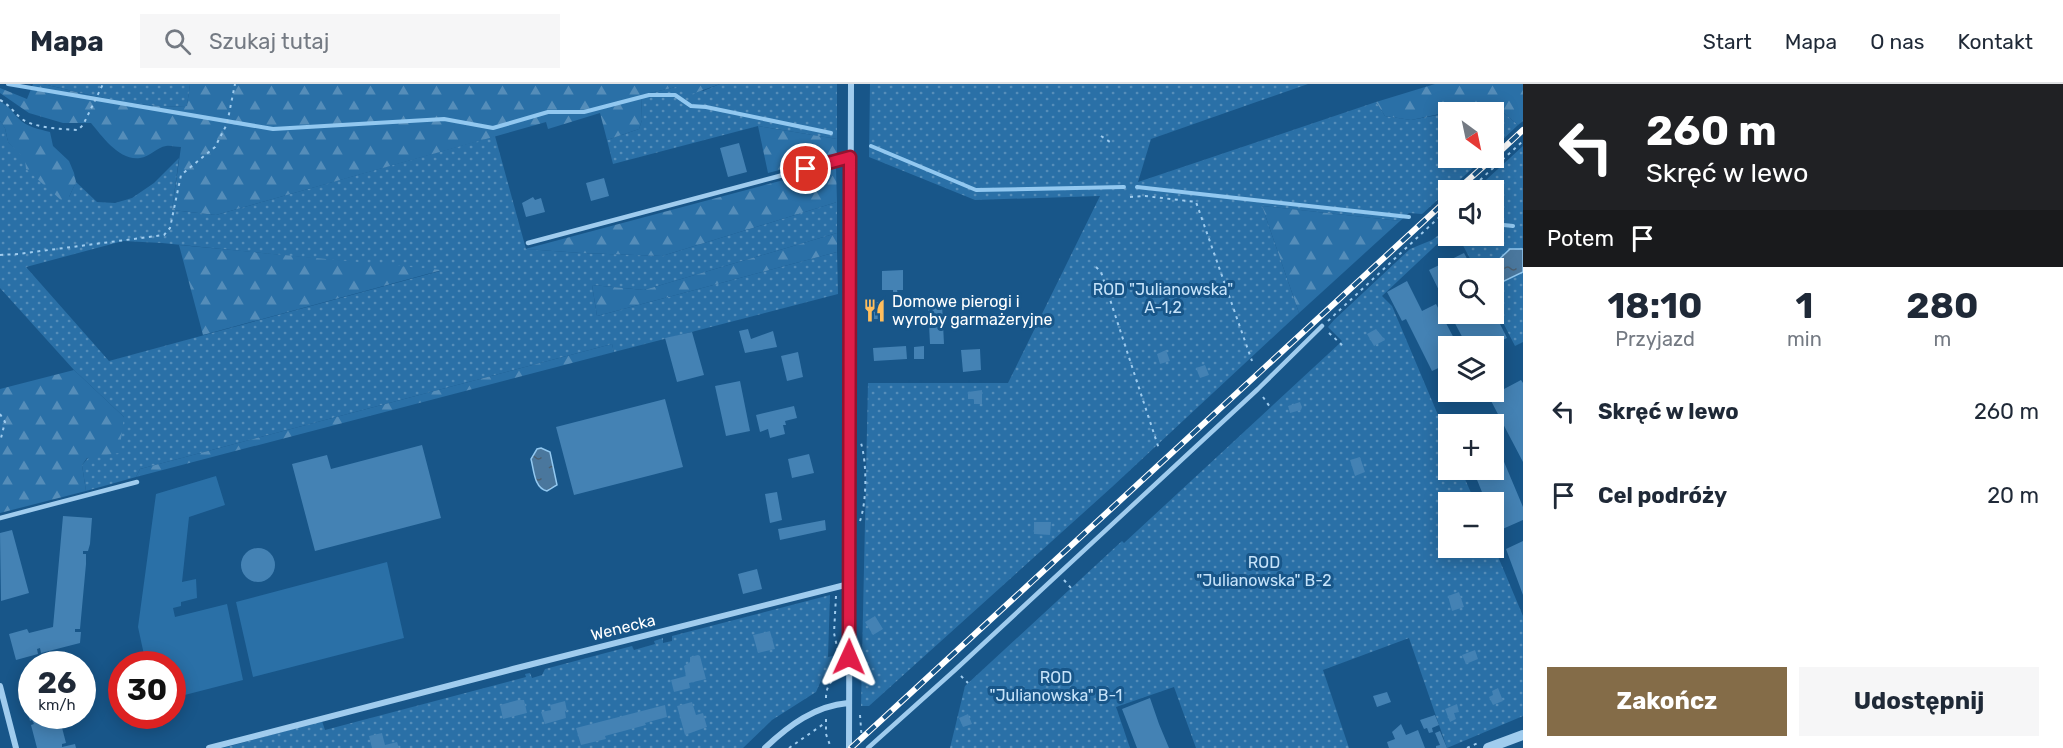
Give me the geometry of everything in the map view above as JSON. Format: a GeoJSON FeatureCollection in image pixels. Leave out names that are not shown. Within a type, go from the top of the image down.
{"type":"FeatureCollection","features":[{"type":"Feature","properties":{"kind":"street"},"geometry":{"type":"LineString","coordinates":[[849,748],[851,84]]}},
{"type":"Feature","properties":{"kind":"street","name":"Wenecka"},"geometry":{"type":"LineString","coordinates":[[209,748],[849,584]]}},
{"type":"Feature","properties":{"kind":"street"},"geometry":{"type":"LineString","coordinates":[[0,686],[16,748]]}},
{"type":"Feature","properties":{"kind":"street"},"geometry":{"type":"LineString","coordinates":[[765,748],[790,727],[816,711],[834,704],[848,703]]}},
{"type":"Feature","properties":{"kind":"street"},"geometry":{"type":"LineString","coordinates":[[1488,748],[1523,735]]}},
{"type":"Feature","properties":{"kind":"lane"},"geometry":{"type":"LineString","coordinates":[[528,243],[850,157]]}},
{"type":"Feature","properties":{"kind":"lane"},"geometry":{"type":"LineString","coordinates":[[868,748],[1258,389],[1322,326]]}},
{"type":"Feature","properties":{"kind":"lane"},"geometry":{"type":"LineString","coordinates":[[0,518],[137,482]]}},
{"type":"Feature","properties":{"kind":"path"},"geometry":{"type":"LineString","coordinates":[[0,100],[11,106],[22,120],[50,128],[78,130],[83,125],[103,84]]}},
{"type":"Feature","properties":{"kind":"path"},"geometry":{"type":"LineString","coordinates":[[0,255],[164,235],[170,228],[181,175],[215,147],[227,124],[235,84]]}},
{"type":"Feature","properties":{"kind":"path"},"geometry":{"type":"LineString","coordinates":[[1101,136],[1113,144]]}},
{"type":"Feature","properties":{"kind":"path"},"geometry":{"type":"LineString","coordinates":[[1480,180],[1523,141]]}},
{"type":"Feature","properties":{"kind":"path"},"geometry":{"type":"LineString","coordinates":[[1130,197],[1145,196],[1196,202],[1252,361]]}},
{"type":"Feature","properties":{"kind":"path"},"geometry":{"type":"LineString","coordinates":[[1342,345],[1322,326],[1438,218]]}},
{"type":"Feature","properties":{"kind":"path"},"geometry":{"type":"LineString","coordinates":[[1096,267],[1101,272],[1159,449]]}},
{"type":"Feature","properties":{"kind":"path"},"geometry":{"type":"LineString","coordinates":[[1258,389],[1270,407]]}},
{"type":"Feature","properties":{"kind":"path"},"geometry":{"type":"LineString","coordinates":[[0,414],[4,422],[0,442]]}},
{"type":"Feature","properties":{"kind":"path"},"geometry":{"type":"LineString","coordinates":[[826,696],[831,682],[843,676]]}},
{"type":"Feature","properties":{"kind":"path"},"geometry":{"type":"LineString","coordinates":[[789,748],[825,723],[831,748]]}},
{"type":"Feature","properties":{"kind":"green space"},"geometry":{"type":"Polygon","coordinates":[[[33,84],[43,84],[132,103],[187,106],[190,84],[720,84],[692,94],[676,87],[641,95],[642,120],[639,129],[607,140],[600,113],[548,129],[546,122],[216,215],[172,210],[181,147],[166,146],[140,158],[125,156],[112,147],[91,123],[63,123],[29,113],[0,93],[0,88],[27,99],[33,84]]]}},
{"type":"Feature","properties":{"kind":"green space"},"geometry":{"type":"Polygon","coordinates":[[[43,84],[190,84],[187,106],[169,106],[115,100],[43,84]]]}},
{"type":"Feature","properties":{"kind":"green space"},"geometry":{"type":"Polygon","coordinates":[[[720,84],[837,84],[837,139],[758,126],[613,164],[607,140],[639,129],[642,120],[641,95],[676,87],[703,91],[720,84]]]}},
{"type":"Feature","properties":{"kind":"green space","name":"ROD \"Julianowska\" A-1,2"},"geometry":{"type":"Polygon","coordinates":[[[870,84],[1308,84],[1151,139],[1138,182],[1376,102],[1385,116],[1411,120],[1438,115],[1438,168],[1473,168],[1460,180],[1438,180],[1438,200],[1422,214],[1409,213],[1400,221],[1262,206],[1299,313],[1112,487],[869,706],[861,706],[868,383],[1008,383],[1100,196],[975,200],[869,157],[870,84]]]}},
{"type":"Feature","properties":{"kind":"green space"},"geometry":{"type":"Polygon","coordinates":[[[1435,84],[1523,84],[1523,121],[1518,125],[1504,113],[1504,102],[1438,102],[1438,114],[1411,120],[1385,116],[1376,102],[1435,84]]]}},
{"type":"Feature","properties":{"kind":"green space"},"geometry":{"type":"Polygon","coordinates":[[[0,102],[25,124],[50,132],[53,146],[69,161],[74,173],[76,182],[69,197],[61,200],[26,169],[25,159],[8,142],[5,128],[0,121],[0,102]]]}},
{"type":"Feature","properties":{"kind":"green space"},"geometry":{"type":"Polygon","coordinates":[[[1504,113],[1518,125],[1504,138],[1504,113]]]}},
{"type":"Feature","properties":{"kind":"green space"},"geometry":{"type":"Polygon","coordinates":[[[0,121],[5,128],[8,142],[69,197],[76,182],[97,202],[115,203],[132,198],[154,183],[179,158],[172,210],[216,215],[495,136],[526,249],[662,256],[837,202],[837,233],[644,290],[592,285],[597,316],[837,252],[838,294],[614,352],[612,344],[140,469],[136,477],[86,491],[82,465],[124,417],[74,370],[0,288],[0,121]],[[123,241],[26,267],[109,361],[440,271],[123,241]]]}},
{"type":"Feature","properties":{"kind":"green space"},"geometry":{"type":"Polygon","coordinates":[[[758,126],[837,139],[837,155],[768,173],[758,126]]]}},
{"type":"Feature","properties":{"kind":"green space"},"geometry":{"type":"Polygon","coordinates":[[[1523,146],[1523,342],[1515,346],[1504,324],[1504,258],[1470,258],[1463,246],[1504,246],[1504,180],[1486,180],[1499,168],[1504,168],[1504,163],[1523,146]]]}},
{"type":"Feature","properties":{"kind":"green space"},"geometry":{"type":"Polygon","coordinates":[[[836,166],[837,202],[662,256],[525,249],[836,166]]]}},
{"type":"Feature","properties":{"kind":"green space"},"geometry":{"type":"Polygon","coordinates":[[[1262,206],[1400,221],[1299,313],[1262,206]]]}},
{"type":"Feature","properties":{"kind":"green space"},"geometry":{"type":"Polygon","coordinates":[[[837,233],[837,252],[597,316],[592,285],[644,290],[837,233]]]}},
{"type":"Feature","properties":{"kind":"green space"},"geometry":{"type":"Polygon","coordinates":[[[1438,235],[1438,243],[1382,296],[1392,306],[1438,415],[1438,480],[1465,480],[1471,492],[1438,492],[1438,558],[1499,558],[1523,616],[1523,716],[1447,748],[1409,638],[1323,670],[1349,748],[1196,748],[1174,687],[1116,707],[1130,748],[950,748],[965,686],[1340,343],[1342,341],[1328,327],[1334,320],[1410,249],[1438,235]]]}},
{"type":"Feature","properties":{"kind":"green space"},"geometry":{"type":"Polygon","coordinates":[[[179,245],[442,270],[203,335],[179,245]]]}},
{"type":"Feature","properties":{"kind":"green space"},"geometry":{"type":"Polygon","coordinates":[[[612,344],[614,352],[136,477],[140,469],[612,344]]]}},
{"type":"Feature","properties":{"kind":"green space"},"geometry":{"type":"Polygon","coordinates":[[[74,370],[124,417],[119,453],[87,458],[82,465],[86,491],[0,513],[0,389],[74,370]]]}},
{"type":"Feature","properties":{"kind":"green space"},"geometry":{"type":"Polygon","coordinates":[[[216,476],[225,505],[189,517],[182,582],[196,579],[197,598],[181,602],[181,606],[173,608],[175,617],[227,604],[243,680],[186,695],[186,651],[143,651],[138,627],[156,494],[216,476]]]}},
{"type":"Feature","properties":{"kind":"green space"},"geometry":{"type":"Polygon","coordinates":[[[387,562],[404,638],[253,677],[236,602],[387,562]]]}},
{"type":"Feature","properties":{"kind":"green space"},"geometry":{"type":"Polygon","coordinates":[[[830,595],[828,657],[837,655],[837,666],[823,676],[816,692],[772,720],[743,748],[223,748],[322,721],[325,730],[526,677],[525,674],[530,673],[532,678],[542,675],[545,669],[632,646],[634,650],[655,644],[654,641],[663,638],[663,643],[672,641],[672,636],[830,595]]]}},
{"type":"Feature","properties":{"kind":"water"},"geometry":{"type":"Polygon","coordinates":[[[1510,249],[1523,249],[1523,272],[1504,281],[1504,258],[1501,258],[1510,249]]]}},
{"type":"Feature","properties":{"kind":"water"},"geometry":{"type":"Polygon","coordinates":[[[541,448],[550,452],[557,485],[547,491],[537,482],[531,459],[537,449],[541,448]]]}},
{"type":"Feature","properties":{"kind":"building"},"geometry":{"type":"Polygon","coordinates":[[[739,143],[747,172],[728,177],[720,148],[739,143]]]}},
{"type":"Feature","properties":{"kind":"building"},"geometry":{"type":"Polygon","coordinates":[[[604,178],[609,196],[591,201],[586,183],[604,178]]]}},
{"type":"Feature","properties":{"kind":"building"},"geometry":{"type":"Polygon","coordinates":[[[533,197],[535,200],[541,198],[545,212],[526,217],[522,203],[533,197]]]}},
{"type":"Feature","properties":{"kind":"building"},"geometry":{"type":"Polygon","coordinates":[[[1464,253],[1467,258],[1454,258],[1464,253]]]}},
{"type":"Feature","properties":{"kind":"building"},"geometry":{"type":"Polygon","coordinates":[[[1438,266],[1438,288],[1429,270],[1438,266]]]}},
{"type":"Feature","properties":{"kind":"building"},"geometry":{"type":"Polygon","coordinates":[[[903,270],[903,290],[897,290],[898,294],[893,294],[893,290],[882,290],[882,271],[903,270]]]}},
{"type":"Feature","properties":{"kind":"building"},"geometry":{"type":"Polygon","coordinates":[[[1407,281],[1422,311],[1436,304],[1438,324],[1446,324],[1453,336],[1438,336],[1438,368],[1432,371],[1406,319],[1402,321],[1387,292],[1407,281]]]}},
{"type":"Feature","properties":{"kind":"building"},"geometry":{"type":"Polygon","coordinates":[[[870,302],[880,302],[881,319],[871,319],[870,302]]]}},
{"type":"Feature","properties":{"kind":"building"},"geometry":{"type":"Polygon","coordinates":[[[928,304],[942,304],[944,344],[930,344],[928,304]]]}},
{"type":"Feature","properties":{"kind":"building"},"geometry":{"type":"Polygon","coordinates":[[[1455,324],[1500,324],[1507,338],[1504,339],[1504,336],[1462,336],[1455,324]]]}},
{"type":"Feature","properties":{"kind":"building"},"geometry":{"type":"Polygon","coordinates":[[[748,329],[751,339],[773,331],[777,347],[745,353],[739,331],[748,329]]]}},
{"type":"Feature","properties":{"kind":"building"},"geometry":{"type":"Polygon","coordinates":[[[1376,329],[1385,340],[1374,346],[1367,334],[1376,329]]]}},
{"type":"Feature","properties":{"kind":"building"},"geometry":{"type":"Polygon","coordinates":[[[692,332],[704,375],[677,382],[665,338],[692,332]]]}},
{"type":"Feature","properties":{"kind":"building"},"geometry":{"type":"Polygon","coordinates":[[[906,346],[907,359],[874,361],[873,348],[906,346]]]}},
{"type":"Feature","properties":{"kind":"building"},"geometry":{"type":"Polygon","coordinates":[[[924,346],[924,359],[914,359],[914,347],[924,346]]]}},
{"type":"Feature","properties":{"kind":"building"},"geometry":{"type":"Polygon","coordinates":[[[980,349],[981,370],[963,372],[961,350],[980,349]]]}},
{"type":"Feature","properties":{"kind":"building"},"geometry":{"type":"Polygon","coordinates":[[[1166,350],[1170,361],[1160,364],[1157,354],[1166,350]]]}},
{"type":"Feature","properties":{"kind":"building"},"geometry":{"type":"Polygon","coordinates":[[[798,352],[803,377],[787,381],[781,356],[798,352]]]}},
{"type":"Feature","properties":{"kind":"building"},"geometry":{"type":"Polygon","coordinates":[[[1205,365],[1209,375],[1200,378],[1196,368],[1205,365]]]}},
{"type":"Feature","properties":{"kind":"building"},"geometry":{"type":"Polygon","coordinates":[[[1521,380],[1523,383],[1523,462],[1504,426],[1504,414],[1498,414],[1492,402],[1504,402],[1504,389],[1521,380]]]}},
{"type":"Feature","properties":{"kind":"building"},"geometry":{"type":"Polygon","coordinates":[[[740,381],[750,431],[726,436],[715,386],[740,381]]]}},
{"type":"Feature","properties":{"kind":"building"},"geometry":{"type":"Polygon","coordinates":[[[982,390],[982,404],[974,404],[974,399],[968,399],[968,392],[982,390]]]}},
{"type":"Feature","properties":{"kind":"building"},"geometry":{"type":"Polygon","coordinates":[[[665,399],[683,467],[574,495],[556,427],[665,399]]]}},
{"type":"Feature","properties":{"kind":"building"},"geometry":{"type":"Polygon","coordinates":[[[1300,402],[1301,410],[1290,413],[1288,406],[1300,402]]]}},
{"type":"Feature","properties":{"kind":"building"},"geometry":{"type":"Polygon","coordinates":[[[794,406],[797,418],[785,421],[786,425],[783,425],[785,434],[770,438],[768,429],[760,432],[756,415],[794,406]]]}},
{"type":"Feature","properties":{"kind":"building"},"geometry":{"type":"Polygon","coordinates":[[[422,445],[441,518],[315,551],[292,464],[327,455],[331,469],[422,445]]]}},
{"type":"Feature","properties":{"kind":"building"},"geometry":{"type":"Polygon","coordinates":[[[809,454],[814,473],[792,478],[788,459],[809,454]]]}},
{"type":"Feature","properties":{"kind":"building"},"geometry":{"type":"Polygon","coordinates":[[[1360,457],[1365,472],[1355,476],[1350,460],[1360,457]]]}},
{"type":"Feature","properties":{"kind":"building"},"geometry":{"type":"Polygon","coordinates":[[[1504,462],[1523,507],[1523,520],[1504,528],[1504,492],[1482,492],[1477,480],[1504,480],[1504,462]]]}},
{"type":"Feature","properties":{"kind":"building"},"geometry":{"type":"Polygon","coordinates":[[[777,492],[782,520],[770,523],[765,494],[777,492]]]}},
{"type":"Feature","properties":{"kind":"building"},"geometry":{"type":"Polygon","coordinates":[[[63,516],[92,518],[90,544],[88,551],[83,551],[83,554],[86,554],[86,564],[80,629],[75,629],[75,632],[81,632],[80,643],[49,651],[41,651],[40,648],[37,651],[18,651],[18,659],[16,660],[9,634],[27,629],[29,633],[53,627],[63,516]]]}},
{"type":"Feature","properties":{"kind":"building"},"geometry":{"type":"Polygon","coordinates":[[[825,520],[826,530],[780,540],[778,529],[825,520]]]}},
{"type":"Feature","properties":{"kind":"building"},"geometry":{"type":"Polygon","coordinates":[[[1034,522],[1051,522],[1050,535],[1034,534],[1034,522]]]}},
{"type":"Feature","properties":{"kind":"building"},"geometry":{"type":"Polygon","coordinates":[[[12,530],[29,593],[1,601],[0,533],[12,530]]]}},
{"type":"Feature","properties":{"kind":"building"},"geometry":{"type":"Polygon","coordinates":[[[1523,541],[1523,595],[1506,549],[1523,541]]]}},
{"type":"Feature","properties":{"kind":"building"},"geometry":{"type":"Polygon","coordinates":[[[258,548],[270,553],[275,565],[270,577],[258,582],[246,577],[241,565],[246,553],[258,548]]]}},
{"type":"Feature","properties":{"kind":"building"},"geometry":{"type":"Polygon","coordinates":[[[757,569],[762,589],[743,594],[738,574],[757,569]]]}},
{"type":"Feature","properties":{"kind":"building"},"geometry":{"type":"Polygon","coordinates":[[[1459,592],[1464,607],[1452,611],[1448,596],[1459,592]]]}},
{"type":"Feature","properties":{"kind":"building"},"geometry":{"type":"Polygon","coordinates":[[[875,616],[883,629],[873,635],[865,622],[875,616]]]}},
{"type":"Feature","properties":{"kind":"building"},"geometry":{"type":"Polygon","coordinates":[[[770,631],[775,649],[758,653],[753,635],[770,631]]]}},
{"type":"Feature","properties":{"kind":"building"},"geometry":{"type":"Polygon","coordinates":[[[1475,650],[1478,659],[1466,664],[1462,655],[1475,650]]]}},
{"type":"Feature","properties":{"kind":"building"},"geometry":{"type":"Polygon","coordinates":[[[698,655],[706,679],[689,683],[690,688],[674,692],[671,680],[686,676],[684,666],[690,662],[690,657],[698,655]]]}},
{"type":"Feature","properties":{"kind":"building"},"geometry":{"type":"Polygon","coordinates":[[[1498,688],[1503,701],[1493,705],[1489,697],[1493,695],[1492,691],[1498,688]]]}},
{"type":"Feature","properties":{"kind":"building"},"geometry":{"type":"Polygon","coordinates":[[[1387,692],[1391,702],[1377,707],[1373,696],[1387,692]]]}},
{"type":"Feature","properties":{"kind":"building"},"geometry":{"type":"Polygon","coordinates":[[[1150,698],[1169,748],[1137,748],[1122,709],[1150,698]]]}},
{"type":"Feature","properties":{"kind":"building"},"geometry":{"type":"Polygon","coordinates":[[[524,700],[527,713],[503,719],[500,705],[524,700]]]}},
{"type":"Feature","properties":{"kind":"building"},"geometry":{"type":"Polygon","coordinates":[[[565,701],[566,718],[545,724],[541,712],[551,710],[550,705],[565,701]]]}},
{"type":"Feature","properties":{"kind":"building"},"geometry":{"type":"Polygon","coordinates":[[[692,702],[696,715],[703,713],[707,727],[685,735],[677,706],[692,702]]]}},
{"type":"Feature","properties":{"kind":"building"},"geometry":{"type":"Polygon","coordinates":[[[1457,704],[1459,712],[1454,713],[1456,719],[1450,722],[1445,709],[1457,704]]]}},
{"type":"Feature","properties":{"kind":"building"},"geometry":{"type":"Polygon","coordinates":[[[665,705],[667,717],[605,736],[606,739],[581,745],[576,728],[665,705]]]}},
{"type":"Feature","properties":{"kind":"building"},"geometry":{"type":"Polygon","coordinates":[[[968,714],[972,724],[963,727],[959,718],[968,714]]]}},
{"type":"Feature","properties":{"kind":"building"},"geometry":{"type":"Polygon","coordinates":[[[1435,715],[1439,725],[1432,728],[1433,732],[1429,733],[1427,728],[1424,729],[1420,720],[1435,715]]]}},
{"type":"Feature","properties":{"kind":"building"},"geometry":{"type":"Polygon","coordinates":[[[1401,724],[1406,735],[1418,730],[1425,748],[1389,748],[1387,742],[1395,739],[1392,732],[1401,724]]]}},
{"type":"Feature","properties":{"kind":"building"},"geometry":{"type":"Polygon","coordinates":[[[32,729],[62,729],[66,743],[62,744],[62,747],[75,744],[76,748],[37,748],[32,729]]]}},
{"type":"Feature","properties":{"kind":"building"},"geometry":{"type":"Polygon","coordinates":[[[1440,731],[1447,748],[1436,748],[1440,745],[1435,733],[1440,731]]]}},
{"type":"Feature","properties":{"kind":"building"},"geometry":{"type":"Polygon","coordinates":[[[382,733],[385,745],[397,742],[399,748],[372,748],[369,736],[382,733]]]}},
{"type":"Feature","properties":{"kind":"waterway"},"geometry":{"type":"LineString","coordinates":[[8,84],[273,129],[444,119],[493,128],[548,112],[584,112],[649,95],[675,95],[691,106],[706,107],[831,133]]}},
{"type":"Feature","properties":{"kind":"waterway"},"geometry":{"type":"LineString","coordinates":[[871,146],[976,190],[1124,187]]}},
{"type":"Feature","properties":{"kind":"waterway"},"geometry":{"type":"LineString","coordinates":[[1137,187],[1409,217]]}},
{"type":"Feature","properties":{"kind":"waterway"},"geometry":{"type":"LineString","coordinates":[[1504,225],[1513,226]]}},
{"type":"Feature","properties":{"kind":"railway"},"geometry":{"type":"LineString","coordinates":[[1504,148],[1523,130]]}},
{"type":"Feature","properties":{"kind":"railway"},"geometry":{"type":"LineString","coordinates":[[1468,180],[1482,168]]}},
{"type":"Feature","properties":{"kind":"railway"},"geometry":{"type":"LineString","coordinates":[[851,748],[1438,208]]}},
{"type":"Feature","properties":{"kind":"place","name":"Domowe pierogi i wyroby garmażeryjne"},"geometry":{"type":"Point","coordinates":[874,310]}},
{"type":"Feature","properties":{"kind":"route"},"geometry":{"type":"LineString","coordinates":[[806,169],[850,157],[849,657]]}},
{"type":"Feature","properties":{"kind":"park label","name":"ROD \"Julianowska\" B-2"},"geometry":{"type":"Point","coordinates":[1264,571]}},
{"type":"Feature","properties":{"kind":"park label","name":"ROD \"Julianowska\" B-1"},"geometry":{"type":"Point","coordinates":[1056,686]}}]}
